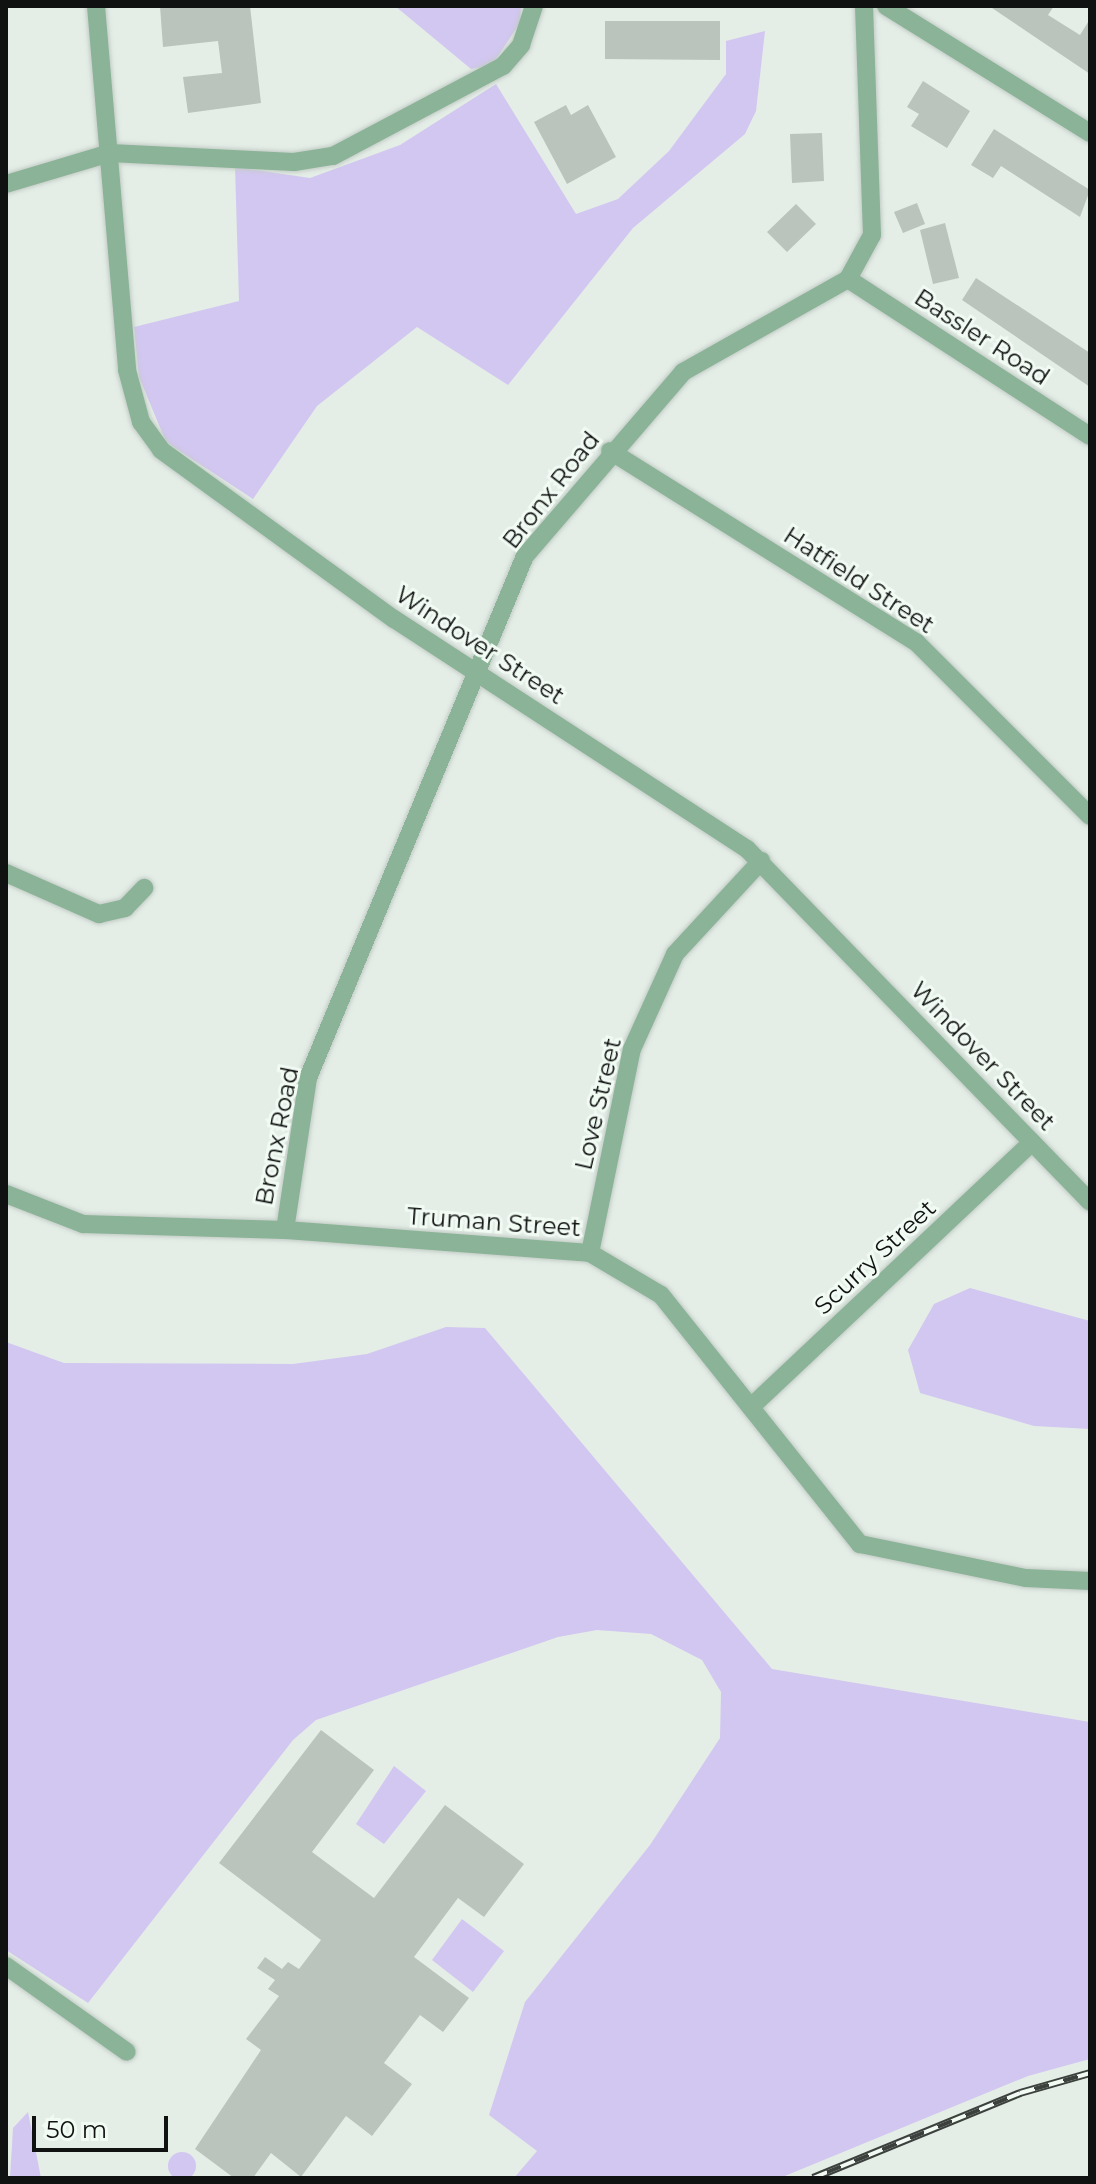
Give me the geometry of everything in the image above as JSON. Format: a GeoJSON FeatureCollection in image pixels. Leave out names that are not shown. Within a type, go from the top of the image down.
{"type":"FeatureCollection","features":[{"type":"Feature","properties":{"kind":"street","name":"Windover Street"},"geometry":{"type":"LineString","coordinates":[[96,6],[127,370],[150,436],[177,464],[477,672],[761,861],[1090,1202]]}},
{"type":"Feature","properties":{"kind":"street"},"geometry":{"type":"LineString","coordinates":[[6,184],[110,153],[294,162],[333,156],[503,66],[521,45],[534,6]]}},
{"type":"Feature","properties":{"kind":"street"},"geometry":{"type":"LineString","coordinates":[[848,279],[872,235],[864,6]]}},
{"type":"Feature","properties":{"kind":"street"},"geometry":{"type":"LineString","coordinates":[[886,6],[1090,133]]}},
{"type":"Feature","properties":{"kind":"street","name":"Bassler Road"},"geometry":{"type":"LineString","coordinates":[[848,279],[1090,436]]}},
{"type":"Feature","properties":{"kind":"street","name":"Bronx Road"},"geometry":{"type":"LineString","coordinates":[[285,1230],[308,1078],[525,556],[610,451],[683,372],[848,279]]}},
{"type":"Feature","properties":{"kind":"street","name":"Hatfield Street"},"geometry":{"type":"LineString","coordinates":[[610,451],[916,642],[1090,816]]}},
{"type":"Feature","properties":{"kind":"street","name":"Love Street"},"geometry":{"type":"LineString","coordinates":[[590,1253],[632,1049],[675,954],[761,861]]}},
{"type":"Feature","properties":{"kind":"street"},"geometry":{"type":"LineString","coordinates":[[6,873],[99,914],[125,908],[144,888]]}},
{"type":"Feature","properties":{"kind":"street","name":"Scurry Street"},"geometry":{"type":"LineString","coordinates":[[751,1407],[1032,1142]]}},
{"type":"Feature","properties":{"kind":"street","name":"Truman Street"},"geometry":{"type":"LineString","coordinates":[[6,1194],[83,1224],[285,1230],[590,1253],[661,1295],[860,1544],[1026,1578],[1090,1581]]}},
{"type":"Feature","properties":{"kind":"street"},"geometry":{"type":"LineString","coordinates":[[6,1966],[127,2052]]}},
{"type":"Feature","properties":{"kind":"shaded area"},"geometry":{"type":"Polygon","coordinates":[[[395,6],[521,6],[520,23],[492,65],[471,69],[395,6]]]}},
{"type":"Feature","properties":{"kind":"shaded area"},"geometry":{"type":"Polygon","coordinates":[[[765,31],[756,111],[745,134],[633,228],[508,385],[417,327],[317,406],[253,499],[166,442],[139,377],[134,327],[239,301],[235,167],[310,178],[400,145],[496,84],[576,214],[618,199],[669,151],[726,74],[726,41],[765,31]]]}},
{"type":"Feature","properties":{"kind":"shaded area"},"geometry":{"type":"Polygon","coordinates":[[[970,1288],[1090,1321],[1090,1429],[1034,1426],[920,1393],[908,1350],[934,1304],[970,1288]]]}},
{"type":"Feature","properties":{"kind":"shaded area"},"geometry":{"type":"Polygon","coordinates":[[[446,1327],[485,1328],[772,1669],[1090,1722],[1090,2059],[1028,2076],[780,2178],[514,2178],[537,2151],[489,2115],[525,2002],[650,1845],[720,1738],[721,1692],[702,1660],[651,1634],[597,1630],[558,1637],[316,1720],[293,1740],[88,2003],[6,1950],[6,1342],[64,1363],[293,1364],[367,1354],[446,1327]]]}},
{"type":"Feature","properties":{"kind":"shaded area"},"geometry":{"type":"Polygon","coordinates":[[[394,1766],[426,1791],[384,1844],[356,1824],[394,1766]]]}},
{"type":"Feature","properties":{"kind":"shaded area"},"geometry":{"type":"Polygon","coordinates":[[[462,1919],[504,1951],[473,1992],[432,1960],[462,1919]]]}},
{"type":"Feature","properties":{"kind":"shaded area"},"geometry":{"type":"Polygon","coordinates":[[[28,2112],[41,2178],[10,2178],[13,2128],[28,2112]]]}},
{"type":"Feature","properties":{"kind":"shaded area"},"geometry":{"type":"Polygon","coordinates":[[[182,2152],[192,2156],[196,2166],[192,2176],[182,2180],[172,2176],[168,2166],[172,2156],[182,2152]]]}},
{"type":"Feature","properties":{"kind":"building"},"geometry":{"type":"Polygon","coordinates":[[[160,6],[250,6],[261,103],[188,113],[183,77],[222,73],[218,41],[163,47],[160,6]]]}},
{"type":"Feature","properties":{"kind":"building"},"geometry":{"type":"Polygon","coordinates":[[[989,6],[1054,6],[1048,15],[1080,35],[1090,19],[1090,74],[989,6]]]}},
{"type":"Feature","properties":{"kind":"building"},"geometry":{"type":"Polygon","coordinates":[[[605,21],[720,21],[720,60],[605,59],[605,21]]]}},
{"type":"Feature","properties":{"kind":"building"},"geometry":{"type":"Polygon","coordinates":[[[923,81],[970,111],[947,148],[911,126],[919,114],[907,107],[923,81]]]}},
{"type":"Feature","properties":{"kind":"building"},"geometry":{"type":"Polygon","coordinates":[[[566,105],[571,115],[588,105],[616,157],[567,184],[534,122],[566,105]]]}},
{"type":"Feature","properties":{"kind":"building"},"geometry":{"type":"Polygon","coordinates":[[[994,129],[1090,190],[1080,217],[1001,166],[993,178],[971,165],[994,129]]]}},
{"type":"Feature","properties":{"kind":"building"},"geometry":{"type":"Polygon","coordinates":[[[822,133],[824,181],[792,183],[790,134],[822,133]]]}},
{"type":"Feature","properties":{"kind":"building"},"geometry":{"type":"Polygon","coordinates":[[[917,203],[925,224],[903,233],[894,212],[917,203]]]}},
{"type":"Feature","properties":{"kind":"building"},"geometry":{"type":"Polygon","coordinates":[[[796,204],[816,224],[787,252],[767,232],[796,204]]]}},
{"type":"Feature","properties":{"kind":"building"},"geometry":{"type":"Polygon","coordinates":[[[945,223],[959,278],[933,284],[920,230],[945,223]]]}},
{"type":"Feature","properties":{"kind":"building"},"geometry":{"type":"Polygon","coordinates":[[[976,278],[1090,353],[1090,387],[962,300],[976,278]]]}},
{"type":"Feature","properties":{"kind":"building"},"geometry":{"type":"Polygon","coordinates":[[[321,1730],[374,1770],[312,1852],[374,1898],[445,1805],[524,1864],[484,1917],[458,1898],[414,1957],[469,1998],[443,2032],[420,2015],[384,2063],[412,2084],[372,2136],[346,2116],[301,2177],[271,2153],[253,2178],[234,2178],[195,2149],[261,2050],[246,2039],[279,1996],[268,1989],[275,1980],[257,1968],[265,1957],[282,1969],[288,1962],[299,1969],[321,1940],[219,1863],[321,1730]]]}},
{"type":"Feature","properties":{"kind":"railway"},"geometry":{"type":"LineString","coordinates":[[813,2178],[1020,2093],[1090,2073]]}}]}
